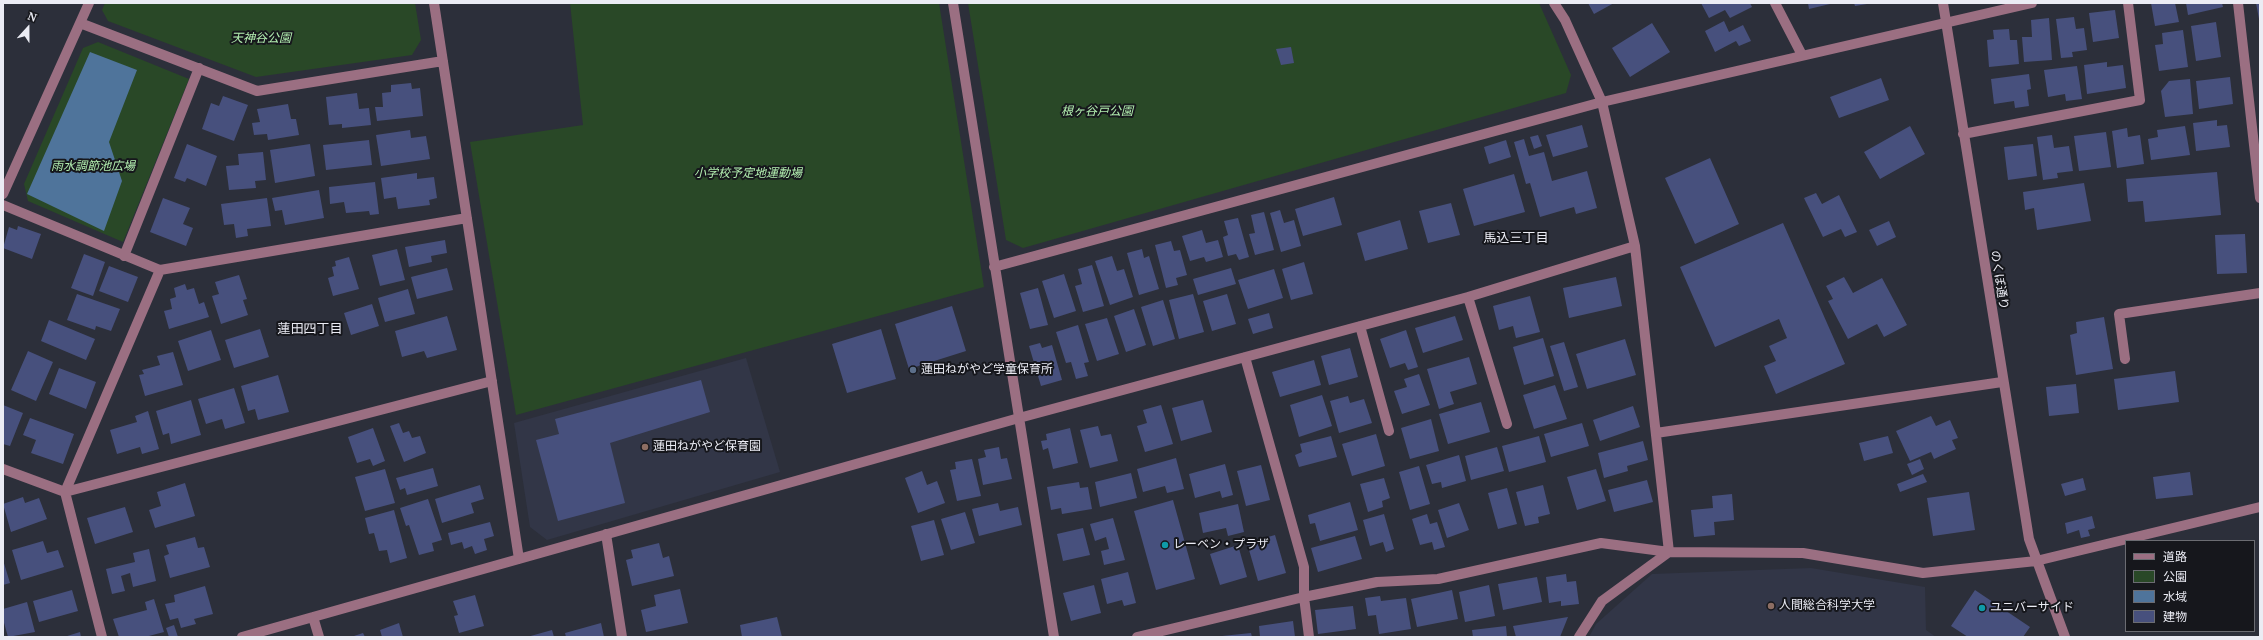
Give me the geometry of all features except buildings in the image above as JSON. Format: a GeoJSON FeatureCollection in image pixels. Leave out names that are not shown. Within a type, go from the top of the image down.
{"type":"FeatureCollection","features":[{"type":"Feature","properties":{"kind":"street"},"geometry":{"type":"LineString","coordinates":[[3,194],[89,3]]}},
{"type":"Feature","properties":{"kind":"street"},"geometry":{"type":"LineString","coordinates":[[434,3],[519,559]]}},
{"type":"Feature","properties":{"kind":"street"},"geometry":{"type":"LineString","coordinates":[[953,3],[1054,637]]}},
{"type":"Feature","properties":{"kind":"street"},"geometry":{"type":"LineString","coordinates":[[1554,3],[1565,20],[1602,102],[1635,246],[1669,552]]}},
{"type":"Feature","properties":{"kind":"street"},"geometry":{"type":"LineString","coordinates":[[1774,3],[1802,55]]}},
{"type":"Feature","properties":{"kind":"street","name":"のくぼ通り"},"geometry":{"type":"LineString","coordinates":[[1943,3],[2002,382],[2029,539],[2065,637]]}},
{"type":"Feature","properties":{"kind":"street"},"geometry":{"type":"LineString","coordinates":[[994,267],[1602,102],[2032,3]]}},
{"type":"Feature","properties":{"kind":"street"},"geometry":{"type":"LineString","coordinates":[[1963,134],[2140,100],[2128,3]]}},
{"type":"Feature","properties":{"kind":"street"},"geometry":{"type":"LineString","coordinates":[[2238,3],[2260,196]]}},
{"type":"Feature","properties":{"kind":"street"},"geometry":{"type":"LineString","coordinates":[[80,23],[257,91],[443,61]]}},
{"type":"Feature","properties":{"kind":"street"},"geometry":{"type":"LineString","coordinates":[[124,256],[199,68]]}},
{"type":"Feature","properties":{"kind":"street"},"geometry":{"type":"LineString","coordinates":[[3,205],[160,270],[467,218]]}},
{"type":"Feature","properties":{"kind":"street"},"geometry":{"type":"LineString","coordinates":[[242,637],[1019,418],[1468,297],[1635,246]]}},
{"type":"Feature","properties":{"kind":"street"},"geometry":{"type":"LineString","coordinates":[[102,637],[66,492],[160,270]]}},
{"type":"Feature","properties":{"kind":"street"},"geometry":{"type":"LineString","coordinates":[[2125,359],[2119,314],[2260,293]]}},
{"type":"Feature","properties":{"kind":"street"},"geometry":{"type":"LineString","coordinates":[[1468,297],[1507,424]]}},
{"type":"Feature","properties":{"kind":"street"},"geometry":{"type":"LineString","coordinates":[[1360,326],[1389,431]]}},
{"type":"Feature","properties":{"kind":"street"},"geometry":{"type":"LineString","coordinates":[[1245,357],[1304,567],[1304,596],[1309,637]]}},
{"type":"Feature","properties":{"kind":"street"},"geometry":{"type":"LineString","coordinates":[[3,469],[66,492],[492,381]]}},
{"type":"Feature","properties":{"kind":"street"},"geometry":{"type":"LineString","coordinates":[[1656,433],[2002,382]]}},
{"type":"Feature","properties":{"kind":"street"},"geometry":{"type":"LineString","coordinates":[[1136,637],[1167,633],[1304,596],[1377,582],[1438,579],[1601,543],[1669,552],[1803,554],[1924,573],[2036,561],[2260,507]]}},
{"type":"Feature","properties":{"kind":"street"},"geometry":{"type":"LineString","coordinates":[[606,534],[622,637]]}},
{"type":"Feature","properties":{"kind":"street"},"geometry":{"type":"LineString","coordinates":[[1579,637],[1602,601],[1669,552]]}},
{"type":"Feature","properties":{"kind":"street"},"geometry":{"type":"LineString","coordinates":[[313,617],[319,637]]}},
{"type":"Feature","properties":{"kind":"shaded area","name":"蓮田ねがやど保育園"},"geometry":{"type":"Polygon","coordinates":[[[746,358],[780,472],[547,540],[530,527],[514,423],[746,358]]]}},
{"type":"Feature","properties":{"kind":"shaded area","name":"人間総合科学大学"},"geometry":{"type":"Polygon","coordinates":[[[1811,568],[1925,587],[1926,630],[1936,637],[1589,637],[1596,624],[1652,574],[1811,568]]]}},
{"type":"Feature","properties":{"kind":"green space","name":"天神谷公園"},"geometry":{"type":"Polygon","coordinates":[[[105,3],[415,3],[421,40],[412,55],[256,77],[108,21],[102,10],[105,3]]]}},
{"type":"Feature","properties":{"kind":"green space","name":"小学校予定地運動場"},"geometry":{"type":"Polygon","coordinates":[[[570,3],[939,3],[984,287],[516,415],[470,142],[583,125],[570,3]]]}},
{"type":"Feature","properties":{"kind":"green space","name":"根ヶ谷戸公園"},"geometry":{"type":"Polygon","coordinates":[[[968,3],[1539,3],[1571,75],[1566,93],[1023,248],[1006,240],[968,3]]]}},
{"type":"Feature","properties":{"kind":"green space","name":"雨水調節池広場"},"geometry":{"type":"Polygon","coordinates":[[[98,42],[189,79],[123,242],[28,201],[24,184],[83,48],[98,42]]]}},
{"type":"Feature","properties":{"kind":"water"},"geometry":{"type":"Polygon","coordinates":[[[90,52],[137,70],[109,142],[122,181],[104,231],[27,194],[90,52]]]}},
{"type":"Feature","properties":{"kind":"place","name":"蓮田ねがやど学童保育所"},"geometry":{"type":"Point","coordinates":[913,370]}},
{"type":"Feature","properties":{"kind":"place","name":"蓮田ねがやど保育園"},"geometry":{"type":"Point","coordinates":[645,447]}},
{"type":"Feature","properties":{"kind":"place","name":"レーベン・プラザ"},"geometry":{"type":"Point","coordinates":[1165,545]}},
{"type":"Feature","properties":{"kind":"place","name":"人間総合科学大学"},"geometry":{"type":"Point","coordinates":[1771,606]}},
{"type":"Feature","properties":{"kind":"place","name":"ユニバーサイド"},"geometry":{"type":"Point","coordinates":[1982,608]}},
{"type":"Feature","properties":{"kind":"district","name":"馬込三丁目"},"geometry":{"type":"Point","coordinates":[1516,238]}},
{"type":"Feature","properties":{"kind":"district","name":"蓮田四丁目"},"geometry":{"type":"Point","coordinates":[310,329]}}]}
